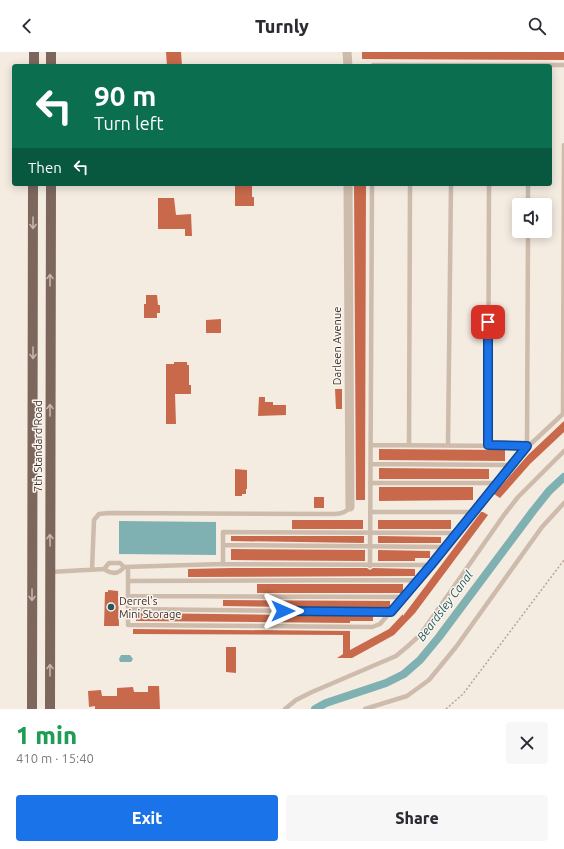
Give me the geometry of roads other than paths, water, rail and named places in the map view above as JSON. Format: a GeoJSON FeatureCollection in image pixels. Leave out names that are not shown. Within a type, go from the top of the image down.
{"type":"FeatureCollection","features":[{"type":"Feature","properties":{"kind":"main road"},"geometry":{"type":"LineString","coordinates":[[34,52],[34,64]]}},
{"type":"Feature","properties":{"kind":"main road"},"geometry":{"type":"LineString","coordinates":[[51,52],[51,64]]}},
{"type":"Feature","properties":{"kind":"main road","name":"7th Standard Road"},"geometry":{"type":"LineString","coordinates":[[32,709],[33,186]]}},
{"type":"Feature","properties":{"kind":"main road","name":"7th Standard Road"},"geometry":{"type":"LineString","coordinates":[[50,709],[51,186]]}},
{"type":"Feature","properties":{"kind":"street"},"geometry":{"type":"LineString","coordinates":[[348,52],[348,64]]}},
{"type":"Feature","properties":{"kind":"street","name":"Darleen Avenue"},"geometry":{"type":"LineString","coordinates":[[348,186],[350,507]]}},
{"type":"Feature","properties":{"kind":"lane"},"geometry":{"type":"LineString","coordinates":[[552,65],[564,65]]}},
{"type":"Feature","properties":{"kind":"lane"},"geometry":{"type":"LineString","coordinates":[[126,567],[128,581],[128,625],[372,627],[380,624],[446,547],[510,465],[527,446],[563,414],[564,145]]}},
{"type":"Feature","properties":{"kind":"lane"},"geometry":{"type":"LineString","coordinates":[[370,566],[372,186]]}},
{"type":"Feature","properties":{"kind":"lane"},"geometry":{"type":"LineString","coordinates":[[409,445],[410,186]]}},
{"type":"Feature","properties":{"kind":"lane"},"geometry":{"type":"LineString","coordinates":[[448,445],[451,186]]}},
{"type":"Feature","properties":{"kind":"lane"},"geometry":{"type":"LineString","coordinates":[[488,445],[489,186]]}},
{"type":"Feature","properties":{"kind":"lane"},"geometry":{"type":"LineString","coordinates":[[528,186],[528,198]]}},
{"type":"Feature","properties":{"kind":"lane"},"geometry":{"type":"LineString","coordinates":[[527,446],[528,238]]}},
{"type":"Feature","properties":{"kind":"lane"},"geometry":{"type":"LineString","coordinates":[[371,445],[527,446]]}},
{"type":"Feature","properties":{"kind":"lane"},"geometry":{"type":"LineString","coordinates":[[285,709],[296,700],[312,692],[396,656],[420,635],[504,515],[523,492],[564,451]]}},
{"type":"Feature","properties":{"kind":"lane"},"geometry":{"type":"LineString","coordinates":[[370,464],[510,465]]}},
{"type":"Feature","properties":{"kind":"lane"},"geometry":{"type":"LineString","coordinates":[[370,483],[496,483]]}},
{"type":"Feature","properties":{"kind":"lane"},"geometry":{"type":"LineString","coordinates":[[365,709],[407,696],[429,680],[456,647],[542,527],[564,503]]}},
{"type":"Feature","properties":{"kind":"lane"},"geometry":{"type":"LineString","coordinates":[[92,570],[94,520],[99,514],[340,514],[348,510],[350,507]]}},
{"type":"Feature","properties":{"kind":"lane"},"geometry":{"type":"LineString","coordinates":[[370,512],[474,512]]}},
{"type":"Feature","properties":{"kind":"lane"},"geometry":{"type":"LineString","coordinates":[[223,564],[223,532],[457,533]]}},
{"type":"Feature","properties":{"kind":"lane"},"geometry":{"type":"LineString","coordinates":[[223,545],[446,547]]}},
{"type":"Feature","properties":{"kind":"lane"},"geometry":{"type":"LineString","coordinates":[[104,569],[109,563],[120,563],[126,567],[223,564],[370,566],[431,565]]}},
{"type":"Feature","properties":{"kind":"lane"},"geometry":{"type":"LineString","coordinates":[[50,572],[104,569],[109,572],[116,573],[126,567]]}},
{"type":"Feature","properties":{"kind":"lane"},"geometry":{"type":"LineString","coordinates":[[128,581],[418,580]]}},
{"type":"Feature","properties":{"kind":"lane"},"geometry":{"type":"LineString","coordinates":[[128,596],[404,597]]}},
{"type":"Feature","properties":{"kind":"lane"},"geometry":{"type":"LineString","coordinates":[[128,610],[391,612]]}},
{"type":"Feature","properties":{"kind":"water"},"geometry":{"type":"Polygon","coordinates":[[[119,521],[216,522],[216,555],[119,554],[119,521]]]}},
{"type":"Feature","properties":{"kind":"water"},"geometry":{"type":"Polygon","coordinates":[[[121,655],[130,655],[133,659],[131,662],[120,662],[119,659],[121,655]]]}},
{"type":"Feature","properties":{"kind":"waterway","name":"Beardsley Canal"},"geometry":{"type":"LineString","coordinates":[[315,709],[326,703],[386,683],[404,674],[420,660],[439,637],[533,511],[549,491],[564,477]]}},
{"type":"Feature","properties":{"kind":"place","name":"Derrel's Mini Storage"},"geometry":{"type":"Point","coordinates":[111,607]}}]}
